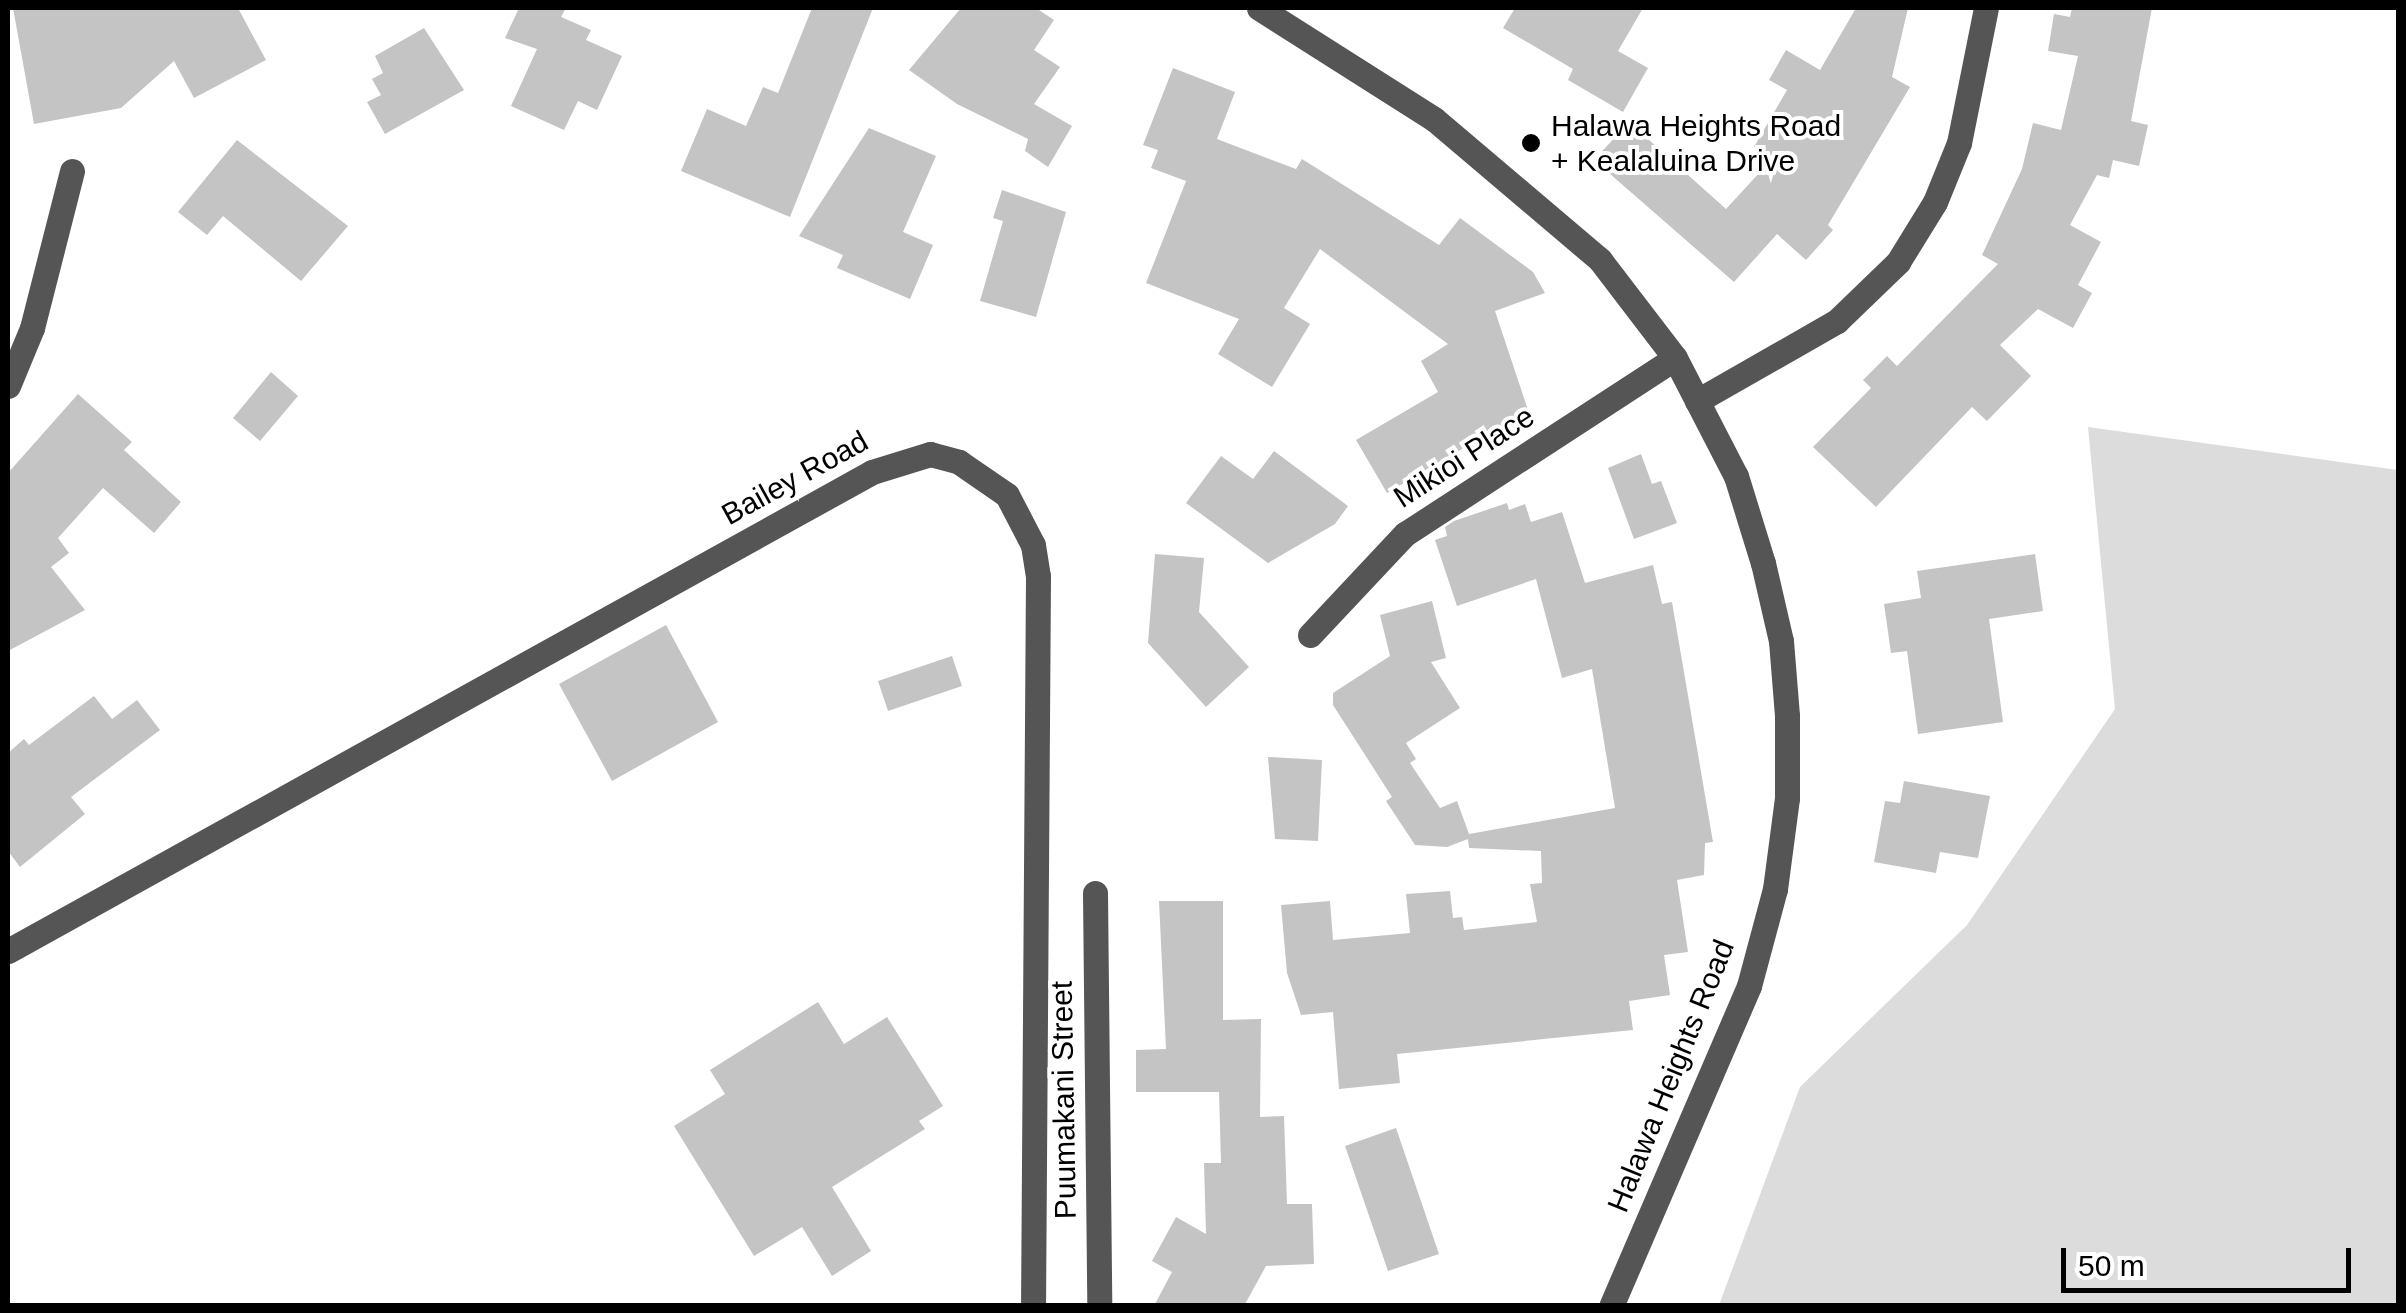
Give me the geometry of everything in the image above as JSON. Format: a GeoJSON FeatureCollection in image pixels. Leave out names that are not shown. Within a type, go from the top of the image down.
{"type":"FeatureCollection","features":[{"type":"Feature","properties":{"kind":"street","name":"Halawa Heights Road"},"geometry":{"type":"LineString","coordinates":[[1259,8],[1434,119],[1522,188],[1600,260],[1675,358],[1736,476],[1778,626],[1788,798],[1775,889],[1748,986],[1611,1306]]}},
{"type":"Feature","properties":{"kind":"street"},"geometry":{"type":"LineString","coordinates":[[1697,400],[1837,322],[1898,262],[1935,202],[1959,142],[1986,8]]}},
{"type":"Feature","properties":{"kind":"street"},"geometry":{"type":"LineString","coordinates":[[8,386],[32,328],[72,171]]}},
{"type":"Feature","properties":{"kind":"street","name":"Mikioi Place"},"geometry":{"type":"LineString","coordinates":[[1310,635],[1405,534],[1675,358]]}},
{"type":"Feature","properties":{"kind":"street","name":"Bailey Road"},"geometry":{"type":"LineString","coordinates":[[8,952],[872,472],[930,454],[959,462],[1007,494],[1033,546],[1038,576],[1033,1306]]}},
{"type":"Feature","properties":{"kind":"street","name":"Puumakani Street"},"geometry":{"type":"LineString","coordinates":[[1094,893],[1099,1306]]}},
{"type":"Feature","properties":{"kind":"shaded area"},"geometry":{"type":"Polygon","coordinates":[[[2088,427],[2398,470],[2398,1305],[1719,1305],[1800,1087],[1967,925],[2115,709],[2088,427]]]}},
{"type":"Feature","properties":{"kind":"building"},"geometry":{"type":"Polygon","coordinates":[[[13,8],[238,8],[266,60],[194,98],[174,61],[121,108],[34,124],[13,8]]]}},
{"type":"Feature","properties":{"kind":"building"},"geometry":{"type":"Polygon","coordinates":[[[519,8],[566,8],[561,17],[591,30],[586,40],[622,56],[597,110],[578,101],[564,130],[511,106],[537,49],[505,38],[519,8]]]}},
{"type":"Feature","properties":{"kind":"building"},"geometry":{"type":"Polygon","coordinates":[[[812,8],[873,8],[790,217],[681,171],[707,109],[746,126],[763,87],[778,93],[812,8]]]}},
{"type":"Feature","properties":{"kind":"building"},"geometry":{"type":"Polygon","coordinates":[[[961,8],[1036,8],[1054,20],[1034,50],[1060,67],[1034,104],[1072,126],[1048,167],[1025,151],[1028,139],[957,104],[909,70],[961,8]]]}},
{"type":"Feature","properties":{"kind":"building"},"geometry":{"type":"Polygon","coordinates":[[[1515,8],[1643,8],[1618,51],[1648,68],[1623,112],[1568,80],[1573,69],[1503,28],[1515,8]]]}},
{"type":"Feature","properties":{"kind":"building"},"geometry":{"type":"Polygon","coordinates":[[[1856,8],[1908,8],[1892,77],[1910,87],[1828,225],[1833,230],[1806,260],[1777,234],[1734,282],[1594,160],[1629,122],[1726,209],[1773,158],[1754,147],[1787,90],[1769,80],[1786,50],[1820,70],[1856,8]]]}},
{"type":"Feature","properties":{"kind":"building"},"geometry":{"type":"Polygon","coordinates":[[[2072,8],[2152,8],[2131,121],[2148,125],[2139,166],[2113,160],[2109,178],[2097,175],[2070,225],[2101,242],[2078,285],[2092,293],[2073,328],[2038,309],[2000,345],[2031,376],[1987,421],[1972,407],[1876,507],[1813,447],[1871,388],[1863,380],[1887,356],[1897,366],[1998,264],[1982,255],[2022,169],[2033,123],[2061,130],[2078,56],[2048,51],[2054,14],[2070,17],[2072,8]]]}},
{"type":"Feature","properties":{"kind":"building"},"geometry":{"type":"Polygon","coordinates":[[[424,28],[464,90],[385,134],[367,102],[381,95],[372,79],[383,73],[375,56],[424,28]]]}},
{"type":"Feature","properties":{"kind":"building"},"geometry":{"type":"Polygon","coordinates":[[[1173,68],[1235,92],[1217,139],[1296,169],[1302,159],[1439,245],[1460,218],[1533,272],[1545,293],[1495,311],[1528,410],[1387,493],[1356,440],[1438,392],[1421,361],[1448,344],[1320,249],[1284,308],[1310,324],[1272,387],[1218,354],[1239,319],[1146,283],[1186,181],[1151,168],[1158,150],[1143,145],[1173,68]]]}},
{"type":"Feature","properties":{"kind":"building"},"geometry":{"type":"Polygon","coordinates":[[[869,128],[936,156],[903,232],[933,245],[910,299],[837,268],[843,255],[799,236],[869,128]]]}},
{"type":"Feature","properties":{"kind":"building"},"geometry":{"type":"Polygon","coordinates":[[[237,140],[348,226],[301,281],[223,216],[207,235],[178,212],[237,140]]]}},
{"type":"Feature","properties":{"kind":"building"},"geometry":{"type":"Polygon","coordinates":[[[1002,190],[1066,212],[1036,317],[980,301],[1003,221],[993,218],[1002,190]]]}},
{"type":"Feature","properties":{"kind":"building"},"geometry":{"type":"Polygon","coordinates":[[[271,372],[298,396],[260,441],[233,418],[271,372]]]}},
{"type":"Feature","properties":{"kind":"building"},"geometry":{"type":"Polygon","coordinates":[[[78,394],[132,442],[124,450],[181,502],[154,533],[103,488],[58,538],[69,553],[51,567],[85,610],[8,651],[8,473],[78,394]]]}},
{"type":"Feature","properties":{"kind":"building"},"geometry":{"type":"Polygon","coordinates":[[[1274,451],[1348,506],[1335,524],[1268,563],[1186,503],[1221,456],[1253,479],[1274,451]]]}},
{"type":"Feature","properties":{"kind":"building"},"geometry":{"type":"Polygon","coordinates":[[[1641,454],[1652,484],[1661,481],[1677,523],[1634,539],[1608,468],[1641,454]]]}},
{"type":"Feature","properties":{"kind":"building"},"geometry":{"type":"Polygon","coordinates":[[[1507,503],[1509,510],[1525,504],[1531,522],[1562,512],[1585,583],[1653,565],[1662,604],[1672,602],[1713,842],[1705,843],[1704,875],[1677,880],[1688,952],[1664,955],[1670,995],[1629,1001],[1633,1030],[1397,1054],[1400,1083],[1339,1089],[1333,1012],[1301,1015],[1287,973],[1281,905],[1330,901],[1333,940],[1410,933],[1406,894],[1450,891],[1453,918],[1462,917],[1464,930],[1537,922],[1530,884],[1542,883],[1541,851],[1469,848],[1468,839],[1447,847],[1415,845],[1386,801],[1392,797],[1333,705],[1333,693],[1390,656],[1380,615],[1432,601],[1446,658],[1431,662],[1460,708],[1406,743],[1416,759],[1410,763],[1440,808],[1457,801],[1469,834],[1615,808],[1592,669],[1562,678],[1536,579],[1457,606],[1435,540],[1447,536],[1445,527],[1454,521],[1507,503]]]}},
{"type":"Feature","properties":{"kind":"building"},"geometry":{"type":"Polygon","coordinates":[[[1155,554],[1204,558],[1199,612],[1249,667],[1206,707],[1148,643],[1155,554]]]}},
{"type":"Feature","properties":{"kind":"building"},"geometry":{"type":"Polygon","coordinates":[[[2035,554],[2043,611],[1989,619],[2003,722],[1918,734],[1907,651],[1891,653],[1884,604],[1921,598],[1917,571],[2035,554]]]}},
{"type":"Feature","properties":{"kind":"building"},"geometry":{"type":"Polygon","coordinates":[[[666,625],[718,722],[612,781],[559,684],[666,625]]]}},
{"type":"Feature","properties":{"kind":"building"},"geometry":{"type":"Polygon","coordinates":[[[952,656],[962,686],[888,711],[878,681],[952,656]]]}},
{"type":"Feature","properties":{"kind":"building"},"geometry":{"type":"Polygon","coordinates":[[[94,696],[112,719],[137,700],[160,730],[71,797],[85,814],[20,867],[8,851],[8,753],[24,739],[29,745],[94,696]]]}},
{"type":"Feature","properties":{"kind":"building"},"geometry":{"type":"Polygon","coordinates":[[[1268,757],[1322,760],[1318,841],[1275,839],[1268,757]]]}},
{"type":"Feature","properties":{"kind":"building"},"geometry":{"type":"Polygon","coordinates":[[[1904,781],[1990,796],[1978,858],[1940,852],[1936,873],[1874,862],[1885,801],[1900,803],[1904,781]]]}},
{"type":"Feature","properties":{"kind":"building"},"geometry":{"type":"Polygon","coordinates":[[[1159,901],[1223,901],[1223,1020],[1261,1019],[1260,1117],[1284,1116],[1287,1204],[1312,1204],[1314,1264],[1266,1266],[1244,1306],[1154,1306],[1172,1272],[1152,1261],[1176,1217],[1206,1234],[1204,1163],[1221,1163],[1219,1092],[1136,1092],[1136,1050],[1166,1049],[1159,901]]]}},
{"type":"Feature","properties":{"kind":"building"},"geometry":{"type":"Polygon","coordinates":[[[818,1002],[844,1044],[887,1017],[943,1106],[919,1121],[925,1129],[832,1187],[871,1251],[832,1276],[802,1227],[754,1256],[674,1126],[725,1094],[710,1070],[818,1002]]]}},
{"type":"Feature","properties":{"kind":"building"},"geometry":{"type":"Polygon","coordinates":[[[1396,1128],[1439,1254],[1388,1271],[1345,1146],[1396,1128]]]}},
{"type":"Feature","properties":{"kind":"place","name":"Halawa Heights Road + Kealaluina Drive"},"geometry":{"type":"Point","coordinates":[1531,143]}}]}
